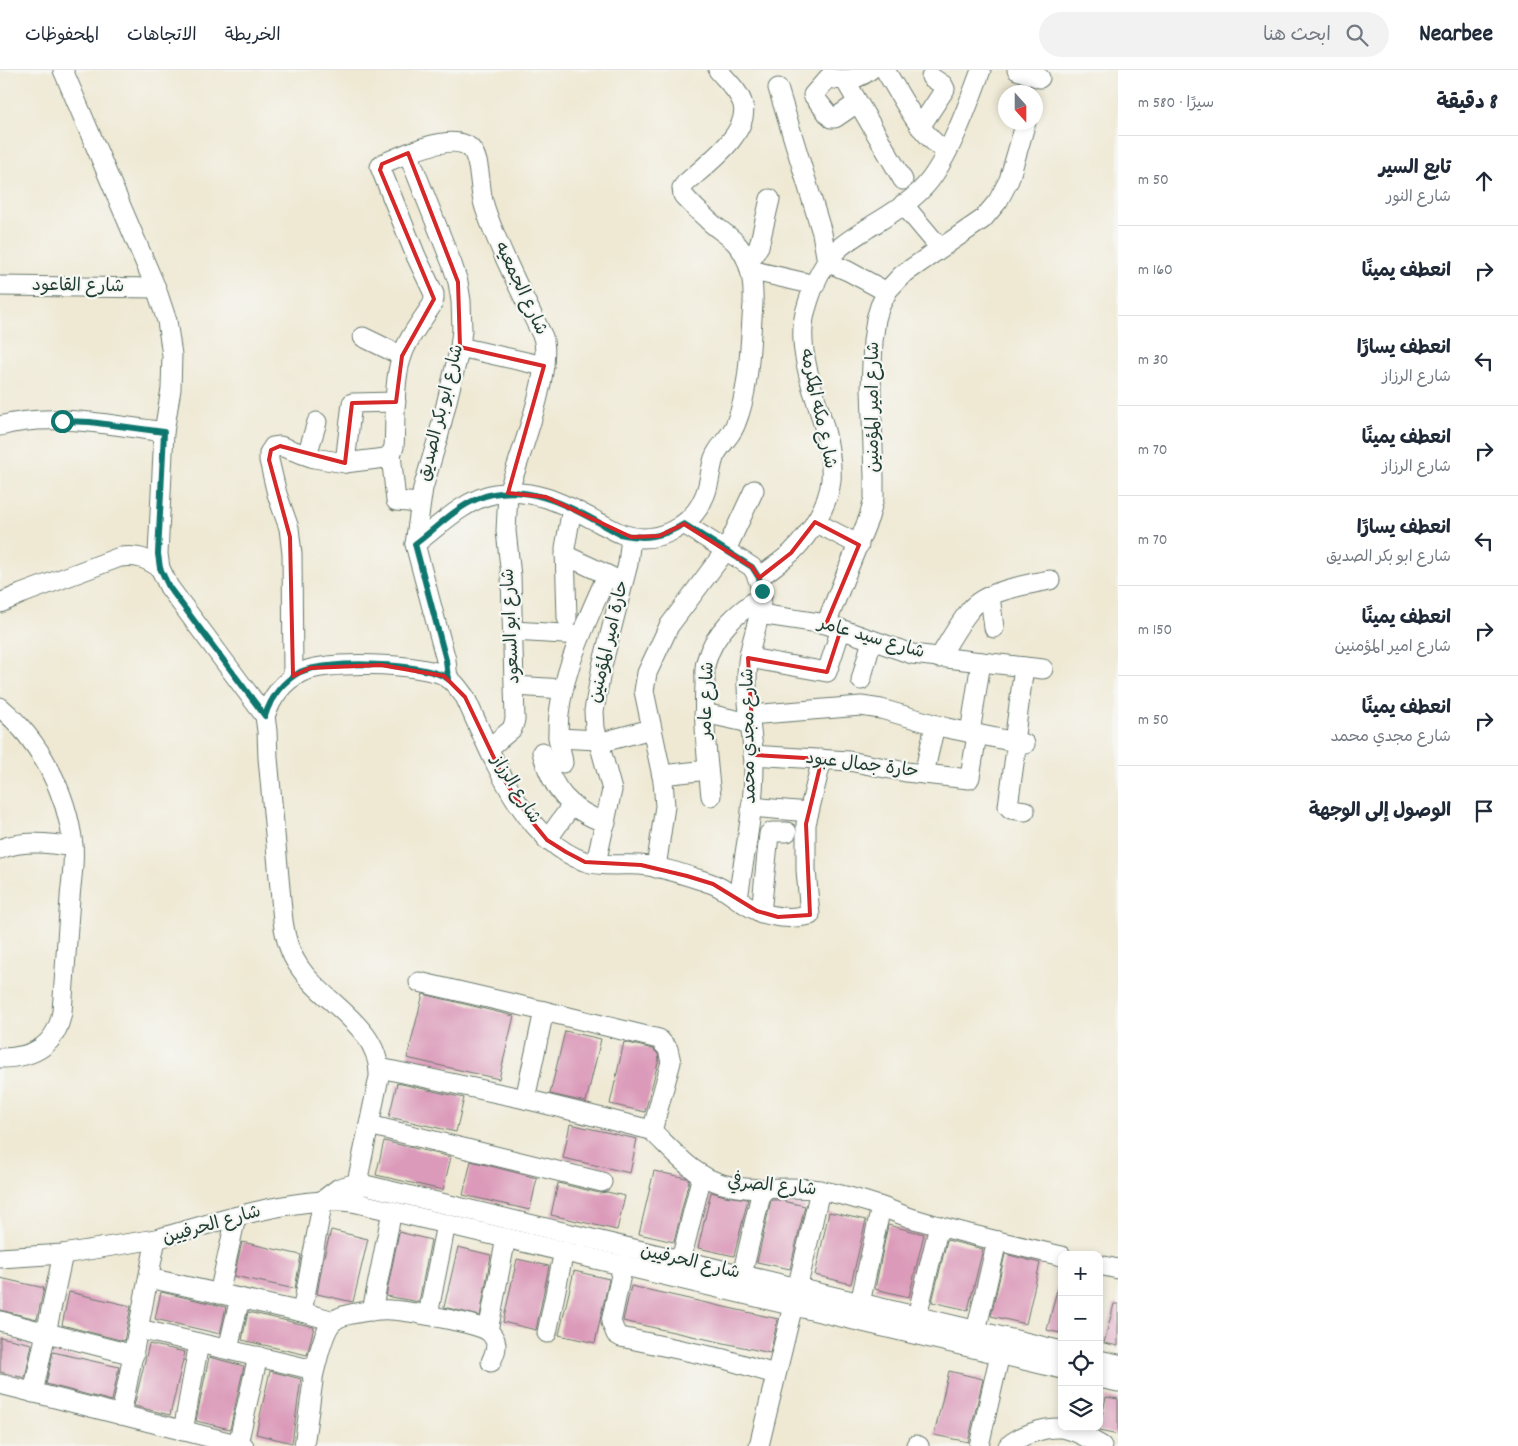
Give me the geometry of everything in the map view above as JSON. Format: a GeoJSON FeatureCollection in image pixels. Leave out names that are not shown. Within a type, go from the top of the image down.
{"type":"FeatureCollection","features":[{"type":"Feature","properties":{"kind":"street"},"geometry":{"type":"LineString","coordinates":[[63,70],[156,288],[167,321],[172,355],[171,389],[164,432],[158,554],[160,568],[169,587],[265,716],[268,731],[268,758],[285,936],[298,966],[316,987],[355,1024],[374,1048],[380,1068],[380,1077],[353,1202]]}},
{"type":"Feature","properties":{"kind":"street"},"geometry":{"type":"LineString","coordinates":[[415,544],[476,500],[494,494],[529,494],[546,497],[572,508],[620,534],[631,537],[645,538],[672,532],[684,524],[698,510],[718,450],[735,427],[743,403],[754,289],[749,267],[735,242],[708,220],[683,195],[682,191],[685,184],[726,147],[741,126],[744,114],[743,104],[738,94],[718,70]]}},
{"type":"Feature","properties":{"kind":"street"},"geometry":{"type":"LineString","coordinates":[[831,76],[855,79],[870,70]]}},
{"type":"Feature","properties":{"kind":"street"},"geometry":{"type":"LineString","coordinates":[[885,70],[920,127],[934,144],[946,152]]}},
{"type":"Feature","properties":{"kind":"street","name":"شارع مكه المكرمه"},"geometry":{"type":"LineString","coordinates":[[760,596],[791,553],[810,532],[823,508],[831,480],[829,450],[806,366],[802,339],[806,308],[815,285],[832,255],[850,239],[882,220],[903,204],[930,180],[946,152],[981,70]]}},
{"type":"Feature","properties":{"kind":"street"},"geometry":{"type":"LineString","coordinates":[[1017,70],[1039,80]]}},
{"type":"Feature","properties":{"kind":"street"},"geometry":{"type":"LineString","coordinates":[[831,76],[813,95],[831,118],[858,103]]}},
{"type":"Feature","properties":{"kind":"street"},"geometry":{"type":"LineString","coordinates":[[831,76],[858,103],[903,180]]}},
{"type":"Feature","properties":{"kind":"street"},"geometry":{"type":"LineString","coordinates":[[920,127],[945,89],[943,85],[932,77]]}},
{"type":"Feature","properties":{"kind":"street"},"geometry":{"type":"LineString","coordinates":[[778,88],[822,233],[827,262],[887,292]]}},
{"type":"Feature","properties":{"kind":"street","name":"شارع امير المؤمنين"},"geometry":{"type":"LineString","coordinates":[[749,658],[827,672],[834,627],[874,498],[871,389],[876,319],[887,292],[902,275],[983,219],[998,201],[1009,180],[1024,130]]}},
{"type":"Feature","properties":{"kind":"street","name":"شارع الجمعيه"},"geometry":{"type":"LineString","coordinates":[[408,153],[453,142],[461,143],[474,152],[477,160],[483,202],[488,217],[513,279],[546,346],[544,366],[529,427],[508,493]]}},
{"type":"Feature","properties":{"kind":"street"},"geometry":{"type":"LineString","coordinates":[[408,153],[382,164],[380,170],[416,256],[433,290],[434,299],[402,356],[397,379],[394,447],[391,454],[396,501],[420,504]]}},
{"type":"Feature","properties":{"kind":"street","name":"شارع ابو بكر الصديق"},"geometry":{"type":"LineString","coordinates":[[408,153],[458,282],[462,330],[460,347],[438,438],[422,488],[415,544],[446,660],[448,679]]}},
{"type":"Feature","properties":{"kind":"street"},"geometry":{"type":"LineString","coordinates":[[749,267],[758,246],[770,199]]}},
{"type":"Feature","properties":{"kind":"street"},"geometry":{"type":"LineString","coordinates":[[903,204],[940,248]]}},
{"type":"Feature","properties":{"kind":"street"},"geometry":{"type":"LineString","coordinates":[[749,267],[815,285]]}},
{"type":"Feature","properties":{"kind":"street","name":"شارع القاعود"},"geometry":{"type":"LineString","coordinates":[[0,286],[156,288]]}},
{"type":"Feature","properties":{"kind":"street"},"geometry":{"type":"LineString","coordinates":[[363,337],[402,356]]}},
{"type":"Feature","properties":{"kind":"street"},"geometry":{"type":"LineString","coordinates":[[460,347],[544,366]]}},
{"type":"Feature","properties":{"kind":"street"},"geometry":{"type":"LineString","coordinates":[[345,463],[352,403],[396,402]]}},
{"type":"Feature","properties":{"kind":"street"},"geometry":{"type":"LineString","coordinates":[[0,426],[34,421],[90,422],[164,432]]}},
{"type":"Feature","properties":{"kind":"street"},"geometry":{"type":"LineString","coordinates":[[307,455],[317,422]]}},
{"type":"Feature","properties":{"kind":"street"},"geometry":{"type":"LineString","coordinates":[[293,676],[292,554],[289,528],[277,494],[269,460],[270,453],[273,447],[280,446],[307,455],[345,463],[375,460],[385,458],[391,454]]}},
{"type":"Feature","properties":{"kind":"street"},"geometry":{"type":"LineString","coordinates":[[656,868],[665,806],[662,775],[644,691],[647,673],[668,626],[726,550],[754,490]]}},
{"type":"Feature","properties":{"kind":"street","name":"شارع ابو السعود"},"geometry":{"type":"LineString","coordinates":[[489,748],[512,729],[514,724],[515,686],[511,576],[506,531],[508,493]]}},
{"type":"Feature","properties":{"kind":"street"},"geometry":{"type":"LineString","coordinates":[[566,618],[565,555],[572,508]]}},
{"type":"Feature","properties":{"kind":"street"},"geometry":{"type":"LineString","coordinates":[[815,522],[859,545]]}},
{"type":"Feature","properties":{"kind":"street"},"geometry":{"type":"LineString","coordinates":[[684,524],[752,567],[760,596]]}},
{"type":"Feature","properties":{"kind":"street","name":"حارة امير المؤمنين"},"geometry":{"type":"LineString","coordinates":[[596,863],[612,790],[598,742],[594,720],[595,703],[615,579],[631,537]]}},
{"type":"Feature","properties":{"kind":"street"},"geometry":{"type":"LineString","coordinates":[[563,763],[558,738],[563,689],[581,635],[615,579],[565,555]]}},
{"type":"Feature","properties":{"kind":"street"},"geometry":{"type":"LineString","coordinates":[[0,603],[120,557],[134,556],[148,560],[160,568]]}},
{"type":"Feature","properties":{"kind":"street"},"geometry":{"type":"LineString","coordinates":[[939,658],[972,607],[990,596],[1017,586],[1050,580]]}},
{"type":"Feature","properties":{"kind":"street","name":"شارع سيد عامر"},"geometry":{"type":"LineString","coordinates":[[760,596],[834,627],[912,654],[1044,669]]}},
{"type":"Feature","properties":{"kind":"street","name":"شارع مجدي محمد"},"geometry":{"type":"LineString","coordinates":[[738,899],[751,807],[753,755],[749,719],[749,658],[760,596]]}},
{"type":"Feature","properties":{"kind":"street","name":"شارع عامر"},"geometry":{"type":"LineString","coordinates":[[711,796],[704,713],[706,662],[721,631],[737,614],[760,596]]}},
{"type":"Feature","properties":{"kind":"street"},"geometry":{"type":"LineString","coordinates":[[990,596],[994,628]]}},
{"type":"Feature","properties":{"kind":"street"},"geometry":{"type":"LineString","coordinates":[[513,631],[581,635]]}},
{"type":"Feature","properties":{"kind":"street"},"geometry":{"type":"LineString","coordinates":[[861,680],[872,640]]}},
{"type":"Feature","properties":{"kind":"street"},"geometry":{"type":"LineString","coordinates":[[973,734],[981,662]]}},
{"type":"Feature","properties":{"kind":"street","name":"شارع الرزاز"},"geometry":{"type":"LineString","coordinates":[[265,716],[275,694],[293,676],[310,668],[381,665],[409,666],[444,676],[456,685],[465,697],[505,781],[529,818],[548,840],[585,862],[656,868],[713,884],[761,912],[778,917],[800,918],[810,915],[806,870],[806,824],[808,812]]}},
{"type":"Feature","properties":{"kind":"street"},"geometry":{"type":"LineString","coordinates":[[1024,667],[1019,743],[1008,806],[1011,809],[1026,811]]}},
{"type":"Feature","properties":{"kind":"street"},"geometry":{"type":"LineString","coordinates":[[515,686],[563,689]]}},
{"type":"Feature","properties":{"kind":"street"},"geometry":{"type":"LineString","coordinates":[[704,713],[749,719],[861,706],[881,709],[973,734],[1019,743]]}},
{"type":"Feature","properties":{"kind":"street"},"geometry":{"type":"LineString","coordinates":[[0,1058],[22,1056],[33,1052],[46,1044],[55,1035],[59,1027],[63,998],[73,847],[68,816],[58,787],[45,760],[27,735],[2,711]]}},
{"type":"Feature","properties":{"kind":"street"},"geometry":{"type":"LineString","coordinates":[[924,774],[935,724]]}},
{"type":"Feature","properties":{"kind":"street"},"geometry":{"type":"LineString","coordinates":[[558,738],[598,742],[651,729]]}},
{"type":"Feature","properties":{"kind":"street","name":"حارة جمال عبود"},"geometry":{"type":"LineString","coordinates":[[753,755],[848,761],[906,772],[970,778],[973,734]]}},
{"type":"Feature","properties":{"kind":"street"},"geometry":{"type":"LineString","coordinates":[[542,752],[547,772],[558,790],[572,806],[588,816],[606,823]]}},
{"type":"Feature","properties":{"kind":"street"},"geometry":{"type":"LineString","coordinates":[[751,807],[808,812],[822,759]]}},
{"type":"Feature","properties":{"kind":"street"},"geometry":{"type":"LineString","coordinates":[[662,775],[708,770]]}},
{"type":"Feature","properties":{"kind":"street"},"geometry":{"type":"LineString","coordinates":[[548,840],[572,806]]}},
{"type":"Feature","properties":{"kind":"street"},"geometry":{"type":"LineString","coordinates":[[761,912],[769,834],[772,832],[788,832]]}},
{"type":"Feature","properties":{"kind":"street"},"geometry":{"type":"LineString","coordinates":[[0,849],[26,843],[49,843],[73,847]]}},
{"type":"Feature","properties":{"kind":"street"},"geometry":{"type":"LineString","coordinates":[[419,982],[659,1039],[668,1049],[671,1062],[652,1132]]}},
{"type":"Feature","properties":{"kind":"street"},"geometry":{"type":"LineString","coordinates":[[524,1099],[544,1011]]}},
{"type":"Feature","properties":{"kind":"street","name":"شارع الصرفي"},"geometry":{"type":"LineString","coordinates":[[380,1068],[524,1099],[652,1132],[676,1155],[702,1175],[716,1182],[762,1190],[795,1188],[820,1190],[882,1206],[939,1226],[1058,1255]]}},
{"type":"Feature","properties":{"kind":"street"},"geometry":{"type":"LineString","coordinates":[[369,1125],[602,1182]]}},
{"type":"Feature","properties":{"kind":"street"},"geometry":{"type":"LineString","coordinates":[[681,1260],[702,1175]]}},
{"type":"Feature","properties":{"kind":"street","name":"شارع الحرفيين"},"geometry":{"type":"LineString","coordinates":[[323,1200],[339,1188],[357,1183],[742,1275],[796,1297],[1000,1354],[1058,1351]]}},
{"type":"Feature","properties":{"kind":"street"},"geometry":{"type":"LineString","coordinates":[[742,1275],[762,1190]]}},
{"type":"Feature","properties":{"kind":"street"},"geometry":{"type":"LineString","coordinates":[[759,1446],[820,1190]]}},
{"type":"Feature","properties":{"kind":"street"},"geometry":{"type":"LineString","coordinates":[[302,1312],[323,1200]]}},
{"type":"Feature","properties":{"kind":"street","name":"شارع الحرفيين"},"geometry":{"type":"LineString","coordinates":[[121,1415],[156,1239],[236,1216],[323,1200],[353,1202],[623,1265],[796,1297],[860,1303],[976,1331],[1032,1353],[1058,1367]]}},
{"type":"Feature","properties":{"kind":"street"},"geometry":{"type":"LineString","coordinates":[[860,1303],[882,1206]]}},
{"type":"Feature","properties":{"kind":"street"},"geometry":{"type":"LineString","coordinates":[[372,1311],[392,1211]]}},
{"type":"Feature","properties":{"kind":"street"},"geometry":{"type":"LineString","coordinates":[[219,1294],[236,1216]]}},
{"type":"Feature","properties":{"kind":"street"},"geometry":{"type":"LineString","coordinates":[[428,1315],[446,1224]]}},
{"type":"Feature","properties":{"kind":"street"},"geometry":{"type":"LineString","coordinates":[[917,1316],[939,1226]]}},
{"type":"Feature","properties":{"kind":"street"},"geometry":{"type":"LineString","coordinates":[[488,1331],[506,1238]]}},
{"type":"Feature","properties":{"kind":"street"},"geometry":{"type":"LineString","coordinates":[[0,1258],[63,1254],[156,1239]]}},
{"type":"Feature","properties":{"kind":"street"},"geometry":{"type":"LineString","coordinates":[[976,1331],[997,1241]]}},
{"type":"Feature","properties":{"kind":"street"},"geometry":{"type":"LineString","coordinates":[[548,1333],[564,1252]]}},
{"type":"Feature","properties":{"kind":"street"},"geometry":{"type":"LineString","coordinates":[[33,1393],[63,1254]]}},
{"type":"Feature","properties":{"kind":"street"},"geometry":{"type":"LineString","coordinates":[[623,1265],[611,1322],[616,1334],[621,1337],[724,1360],[776,1374]]}},
{"type":"Feature","properties":{"kind":"street"},"geometry":{"type":"LineString","coordinates":[[1103,1266],[1118,1269]]}},
{"type":"Feature","properties":{"kind":"street"},"geometry":{"type":"LineString","coordinates":[[149,1278],[334,1320]]}},
{"type":"Feature","properties":{"kind":"street"},"geometry":{"type":"LineString","coordinates":[[228,1350],[240,1298]]}},
{"type":"Feature","properties":{"kind":"street"},"geometry":{"type":"LineString","coordinates":[[304,1446],[313,1377],[326,1331],[334,1320],[346,1315],[390,1310],[428,1315],[488,1331],[495,1340],[497,1349],[491,1362]]}},
{"type":"Feature","properties":{"kind":"street"},"geometry":{"type":"LineString","coordinates":[[0,1321],[134,1355]]}},
{"type":"Feature","properties":{"kind":"street"},"geometry":{"type":"LineString","coordinates":[[139,1329],[306,1367],[310,1369],[313,1377]]}},
{"type":"Feature","properties":{"kind":"street"},"geometry":{"type":"LineString","coordinates":[[183,1431],[199,1343]]}},
{"type":"Feature","properties":{"kind":"street"},"geometry":{"type":"LineString","coordinates":[[979,1446],[1000,1354]]}},
{"type":"Feature","properties":{"kind":"street"},"geometry":{"type":"LineString","coordinates":[[0,1384],[240,1445],[258,1356]]}},
{"type":"Feature","properties":{"kind":"street"},"geometry":{"type":"LineString","coordinates":[[1103,1361],[1118,1364]]}},
{"type":"Feature","properties":{"kind":"street"},"geometry":{"type":"LineString","coordinates":[[1103,1379],[1118,1382]]}},
{"type":"Feature","properties":{"kind":"street"},"geometry":{"type":"LineString","coordinates":[[1008,1446],[1026,1434],[1059,1428],[1076,1433],[1102,1446]]}},
{"type":"Feature","properties":{"kind":"highlighted area"},"geometry":{"type":"Polygon","coordinates":[[[408,153],[458,282],[460,347],[544,366],[508,493],[546,497],[631,537],[659,536],[684,524],[752,567],[759,578],[791,553],[815,522],[859,545],[826,624],[841,629],[827,672],[748,658],[754,755],[822,759],[806,824],[810,915],[778,917],[757,911],[713,884],[641,865],[585,862],[547,840],[529,818],[505,781],[465,697],[444,676],[381,665],[310,668],[293,676],[290,537],[269,460],[271,450],[280,446],[345,463],[352,403],[396,402],[402,356],[434,299],[380,170],[382,164],[408,153]]]}},
{"type":"Feature","properties":{"kind":"building"},"geometry":{"type":"Polygon","coordinates":[[[423,994],[514,1016],[499,1079],[407,1058],[423,994]]]}},
{"type":"Feature","properties":{"kind":"building"},"geometry":{"type":"Polygon","coordinates":[[[565,1031],[601,1039],[586,1102],[550,1094],[565,1031]]]}},
{"type":"Feature","properties":{"kind":"building"},"geometry":{"type":"Polygon","coordinates":[[[624,1042],[653,1049],[658,1054],[659,1059],[645,1112],[610,1104],[624,1042]]]}},
{"type":"Feature","properties":{"kind":"building"},"geometry":{"type":"Polygon","coordinates":[[[397,1083],[464,1098],[456,1132],[389,1117],[397,1083]]]}},
{"type":"Feature","properties":{"kind":"building"},"geometry":{"type":"Polygon","coordinates":[[[570,1124],[637,1139],[630,1173],[563,1158],[570,1124]]]}},
{"type":"Feature","properties":{"kind":"building"},"geometry":{"type":"Polygon","coordinates":[[[384,1141],[451,1157],[443,1190],[376,1175],[384,1141]]]}},
{"type":"Feature","properties":{"kind":"building"},"geometry":{"type":"Polygon","coordinates":[[[471,1161],[537,1178],[530,1210],[463,1195],[471,1161]]]}},
{"type":"Feature","properties":{"kind":"building"},"geometry":{"type":"Polygon","coordinates":[[[654,1171],[689,1180],[674,1242],[639,1234],[654,1171]]]}},
{"type":"Feature","properties":{"kind":"building"},"geometry":{"type":"Polygon","coordinates":[[[558,1183],[599,1193],[607,1192],[625,1196],[617,1230],[551,1215],[558,1183]]]}},
{"type":"Feature","properties":{"kind":"building"},"geometry":{"type":"Polygon","coordinates":[[[711,1192],[748,1199],[734,1256],[698,1248],[711,1192]]]}},
{"type":"Feature","properties":{"kind":"building"},"geometry":{"type":"Polygon","coordinates":[[[771,1200],[805,1206],[790,1269],[757,1262],[771,1200]]]}},
{"type":"Feature","properties":{"kind":"building"},"geometry":{"type":"Polygon","coordinates":[[[829,1212],[866,1220],[851,1284],[815,1275],[829,1212]]]}},
{"type":"Feature","properties":{"kind":"building"},"geometry":{"type":"Polygon","coordinates":[[[888,1225],[924,1234],[909,1297],[875,1289],[888,1225]]]}},
{"type":"Feature","properties":{"kind":"building"},"geometry":{"type":"Polygon","coordinates":[[[331,1230],[368,1239],[353,1302],[317,1294],[331,1230]]]}},
{"type":"Feature","properties":{"kind":"building"},"geometry":{"type":"Polygon","coordinates":[[[399,1232],[431,1240],[419,1302],[386,1296],[399,1232]]]}},
{"type":"Feature","properties":{"kind":"building"},"geometry":{"type":"Polygon","coordinates":[[[947,1240],[983,1249],[968,1310],[932,1302],[947,1240]]]}},
{"type":"Feature","properties":{"kind":"building"},"geometry":{"type":"Polygon","coordinates":[[[242,1242],[301,1255],[295,1289],[234,1276],[242,1242]]]}},
{"type":"Feature","properties":{"kind":"building"},"geometry":{"type":"Polygon","coordinates":[[[458,1247],[491,1255],[480,1316],[444,1307],[458,1247]]]}},
{"type":"Feature","properties":{"kind":"building"},"geometry":{"type":"Polygon","coordinates":[[[1005,1254],[1040,1263],[1026,1324],[991,1316],[1005,1254]]]}},
{"type":"Feature","properties":{"kind":"building"},"geometry":{"type":"Polygon","coordinates":[[[517,1259],[549,1266],[536,1330],[503,1322],[517,1259]]]}},
{"type":"Feature","properties":{"kind":"building"},"geometry":{"type":"Polygon","coordinates":[[[574,1271],[609,1279],[595,1343],[559,1335],[574,1271]]]}},
{"type":"Feature","properties":{"kind":"building"},"geometry":{"type":"Polygon","coordinates":[[[0,1278],[44,1288],[37,1319],[0,1310],[0,1278]]]}},
{"type":"Feature","properties":{"kind":"building"},"geometry":{"type":"Polygon","coordinates":[[[631,1286],[778,1319],[770,1353],[623,1321],[631,1286]]]}},
{"type":"Feature","properties":{"kind":"building"},"geometry":{"type":"Polygon","coordinates":[[[1058,1286],[1058,1333],[1047,1330],[1058,1286]]]}},
{"type":"Feature","properties":{"kind":"building"},"geometry":{"type":"Polygon","coordinates":[[[69,1292],[131,1306],[124,1341],[62,1325],[69,1292]]]}},
{"type":"Feature","properties":{"kind":"building"},"geometry":{"type":"Polygon","coordinates":[[[161,1292],[226,1307],[220,1334],[155,1319],[161,1292]]]}},
{"type":"Feature","properties":{"kind":"building"},"geometry":{"type":"Polygon","coordinates":[[[1114,1304],[1118,1304],[1118,1346],[1104,1343],[1114,1304]]]}},
{"type":"Feature","properties":{"kind":"building"},"geometry":{"type":"Polygon","coordinates":[[[248,1312],[314,1327],[307,1355],[242,1340],[248,1312]]]}},
{"type":"Feature","properties":{"kind":"building"},"geometry":{"type":"Polygon","coordinates":[[[0,1337],[32,1344],[25,1378],[0,1372],[0,1337]]]}},
{"type":"Feature","properties":{"kind":"building"},"geometry":{"type":"Polygon","coordinates":[[[149,1344],[185,1352],[170,1415],[134,1406],[149,1344]]]}},
{"type":"Feature","properties":{"kind":"building"},"geometry":{"type":"Polygon","coordinates":[[[53,1352],[119,1367],[112,1401],[46,1384],[53,1352]]]}},
{"type":"Feature","properties":{"kind":"building"},"geometry":{"type":"Polygon","coordinates":[[[209,1357],[244,1366],[230,1429],[196,1421],[209,1357]]]}},
{"type":"Feature","properties":{"kind":"building"},"geometry":{"type":"Polygon","coordinates":[[[270,1371],[301,1379],[292,1443],[256,1434],[270,1371]]]}},
{"type":"Feature","properties":{"kind":"building"},"geometry":{"type":"Polygon","coordinates":[[[949,1371],[983,1379],[968,1442],[934,1435],[949,1371]]]}},
{"type":"Feature","properties":{"kind":"building"},"geometry":{"type":"Polygon","coordinates":[[[1106,1397],[1118,1399],[1118,1435],[1099,1431],[1103,1431],[1103,1412],[1106,1397]]]}},
{"type":"Feature","properties":{"kind":"route"},"geometry":{"type":"LineString","coordinates":[[62,421],[90,422],[164,432],[158,554],[160,568],[169,587],[265,716],[269,704],[283,684],[293,676],[310,668],[381,665],[409,666],[429,671],[448,679],[446,660],[415,544],[476,500],[494,494],[529,494],[546,497],[560,502],[620,534],[631,537],[659,536],[672,532],[684,524],[752,567],[759,578],[762,591]]}}]}
